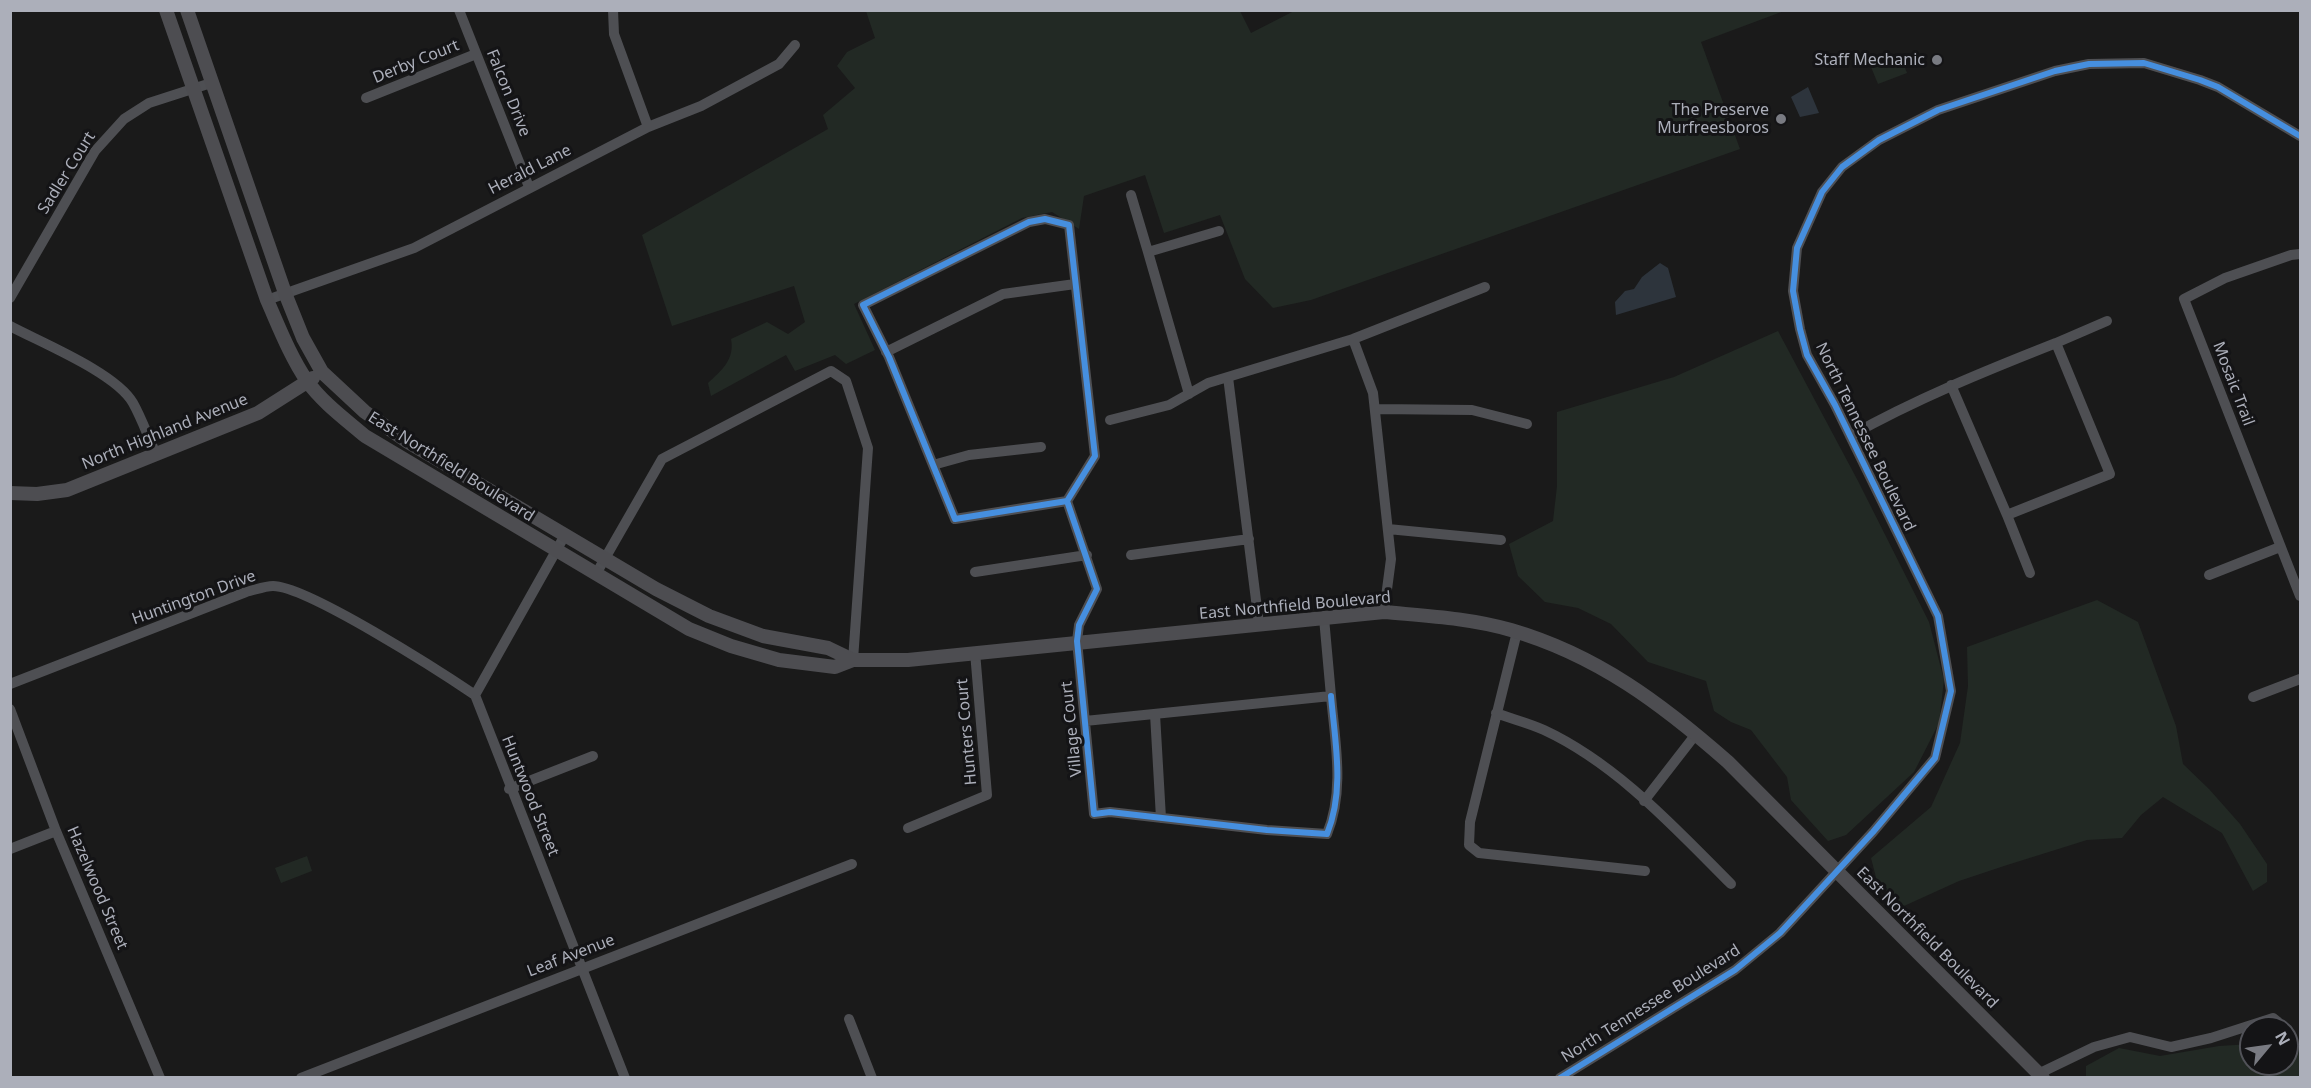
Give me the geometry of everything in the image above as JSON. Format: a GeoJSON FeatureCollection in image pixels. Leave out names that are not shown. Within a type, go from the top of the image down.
{"type":"FeatureCollection","features":[{"type":"Feature","properties":{"kind":"main road","name":"East Northfield Boulevard"},"geometry":{"type":"LineString","coordinates":[[166,10],[267,300],[286,343],[307,381],[333,410],[365,436],[688,629],[731,646],[779,660],[834,667],[853,660],[908,660],[1077,641],[1384,612],[1454,618],[1517,632],[1569,651],[1628,682],[1696,734],[2044,1076]]}},
{"type":"Feature","properties":{"kind":"main road","name":"East Northfield Boulevard"},"geometry":{"type":"LineString","coordinates":[[187,10],[285,293],[303,338],[322,372],[365,412],[408,442],[656,589],[709,616],[763,636],[828,648],[853,660]]}},
{"type":"Feature","properties":{"kind":"main road","name":"North Highland Avenue"},"geometry":{"type":"LineString","coordinates":[[10,493],[37,494],[67,490],[258,413],[322,372]]}},
{"type":"Feature","properties":{"kind":"street","name":"Falcon Drive"},"geometry":{"type":"LineString","coordinates":[[459,10],[529,187]]}},
{"type":"Feature","properties":{"kind":"street"},"geometry":{"type":"LineString","coordinates":[[613,10],[614,34],[648,127]]}},
{"type":"Feature","properties":{"kind":"street","name":"Herald Lane"},"geometry":{"type":"LineString","coordinates":[[267,300],[414,248],[648,127],[701,106],[779,64],[795,45]]}},
{"type":"Feature","properties":{"kind":"street","name":"Derby Court"},"geometry":{"type":"LineString","coordinates":[[366,98],[476,54]]}},
{"type":"Feature","properties":{"kind":"street","name":"North Tennessee Boulevard"},"geometry":{"type":"LineString","coordinates":[[1560,1077],[1735,970],[1780,933],[1837,872],[1935,758],[1951,691],[1938,616],[1807,354],[1793,291],[1797,248],[1822,192],[1842,168],[1879,140],[1938,110],[2055,70],[2089,64],[2144,63],[2216,86],[2301,135]]}},
{"type":"Feature","properties":{"kind":"street","name":"Sadler Court"},"geometry":{"type":"LineString","coordinates":[[10,298],[95,151],[124,119],[149,103],[211,83]]}},
{"type":"Feature","properties":{"kind":"street"},"geometry":{"type":"LineString","coordinates":[[1131,195],[1189,394]]}},
{"type":"Feature","properties":{"kind":"street"},"geometry":{"type":"LineString","coordinates":[[1045,219],[1069,225],[1095,456],[1067,501],[955,519],[886,352],[863,305],[1029,222],[1045,219]]}},
{"type":"Feature","properties":{"kind":"street"},"geometry":{"type":"LineString","coordinates":[[1148,252],[1219,231]]}},
{"type":"Feature","properties":{"kind":"street","name":"Mosaic Trail"},"geometry":{"type":"LineString","coordinates":[[2301,254],[2291,255],[2225,278],[2184,299],[2301,596]]}},
{"type":"Feature","properties":{"kind":"street"},"geometry":{"type":"LineString","coordinates":[[886,352],[1003,294],[1075,284]]}},
{"type":"Feature","properties":{"kind":"street"},"geometry":{"type":"LineString","coordinates":[[1110,420],[1170,405],[1208,383],[1353,339],[1485,287]]}},
{"type":"Feature","properties":{"kind":"street"},"geometry":{"type":"LineString","coordinates":[[1850,436],[1903,406],[2107,321]]}},
{"type":"Feature","properties":{"kind":"street"},"geometry":{"type":"LineString","coordinates":[[10,326],[99,373],[119,388],[132,401],[156,454]]}},
{"type":"Feature","properties":{"kind":"street"},"geometry":{"type":"LineString","coordinates":[[1353,339],[1373,393],[1375,409],[1391,559],[1384,612]]}},
{"type":"Feature","properties":{"kind":"street"},"geometry":{"type":"LineString","coordinates":[[2007,515],[2110,474],[2056,343]]}},
{"type":"Feature","properties":{"kind":"street"},"geometry":{"type":"LineString","coordinates":[[596,574],[662,459],[831,371],[846,381],[868,448],[853,660]]}},
{"type":"Feature","properties":{"kind":"street"},"geometry":{"type":"LineString","coordinates":[[1228,377],[1259,624]]}},
{"type":"Feature","properties":{"kind":"street"},"geometry":{"type":"LineString","coordinates":[[1951,385],[2030,573]]}},
{"type":"Feature","properties":{"kind":"street"},"geometry":{"type":"LineString","coordinates":[[1375,409],[1472,410],[1527,424]]}},
{"type":"Feature","properties":{"kind":"street"},"geometry":{"type":"LineString","coordinates":[[933,465],[969,455],[1041,447]]}},
{"type":"Feature","properties":{"kind":"street"},"geometry":{"type":"LineString","coordinates":[[1067,501],[1097,589],[1079,625],[1077,641]]}},
{"type":"Feature","properties":{"kind":"street"},"geometry":{"type":"LineString","coordinates":[[1388,529],[1501,540]]}},
{"type":"Feature","properties":{"kind":"street"},"geometry":{"type":"LineString","coordinates":[[475,695],[565,535]]}},
{"type":"Feature","properties":{"kind":"street"},"geometry":{"type":"LineString","coordinates":[[1131,555],[1249,539]]}},
{"type":"Feature","properties":{"kind":"street"},"geometry":{"type":"LineString","coordinates":[[2209,574],[2280,547]]}},
{"type":"Feature","properties":{"kind":"street"},"geometry":{"type":"LineString","coordinates":[[975,572],[1087,555]]}},
{"type":"Feature","properties":{"kind":"street","name":"Huntington Drive"},"geometry":{"type":"LineString","coordinates":[[10,684],[246,592],[273,586],[302,593],[446,675],[475,695]]}},
{"type":"Feature","properties":{"kind":"street"},"geometry":{"type":"LineString","coordinates":[[1155,714],[1161,818],[1327,834],[1333,819],[1339,775],[1324,618]]}},
{"type":"Feature","properties":{"kind":"street"},"geometry":{"type":"LineString","coordinates":[[1517,632],[1470,822],[1469,845],[1479,853],[1645,871]]}},
{"type":"Feature","properties":{"kind":"street","name":"Village Court"},"geometry":{"type":"LineString","coordinates":[[1077,641],[1094,814],[1110,812],[1161,818]]}},
{"type":"Feature","properties":{"kind":"street","name":"Hunters Court"},"geometry":{"type":"LineString","coordinates":[[908,828],[987,795],[975,652]]}},
{"type":"Feature","properties":{"kind":"street"},"geometry":{"type":"LineString","coordinates":[[2253,697],[2301,679]]}},
{"type":"Feature","properties":{"kind":"street","name":"Huntwood Street"},"geometry":{"type":"LineString","coordinates":[[475,695],[509,789],[625,1077]]}},
{"type":"Feature","properties":{"kind":"street"},"geometry":{"type":"LineString","coordinates":[[1085,721],[1331,696]]}},
{"type":"Feature","properties":{"kind":"street","name":"Hazelwood Street"},"geometry":{"type":"LineString","coordinates":[[10,709],[56,831],[160,1077]]}},
{"type":"Feature","properties":{"kind":"street"},"geometry":{"type":"LineString","coordinates":[[1496,713],[1544,730],[1593,758],[1644,801],[1731,884]]}},
{"type":"Feature","properties":{"kind":"street"},"geometry":{"type":"LineString","coordinates":[[1644,801],[1696,734]]}},
{"type":"Feature","properties":{"kind":"street"},"geometry":{"type":"LineString","coordinates":[[509,789],[593,756]]}},
{"type":"Feature","properties":{"kind":"street"},"geometry":{"type":"LineString","coordinates":[[10,849],[56,831]]}},
{"type":"Feature","properties":{"kind":"street","name":"Leaf Avenue"},"geometry":{"type":"LineString","coordinates":[[302,1077],[852,864]]}},
{"type":"Feature","properties":{"kind":"street"},"geometry":{"type":"LineString","coordinates":[[849,1019],[872,1077]]}},
{"type":"Feature","properties":{"kind":"street"},"geometry":{"type":"LineString","coordinates":[[2044,1076],[2094,1047],[2130,1037],[2171,1047],[2239,1029]]}},
{"type":"Feature","properties":{"kind":"shaded area"},"geometry":{"type":"Polygon","coordinates":[[[1296,10],[1784,11],[1701,42],[1740,149],[1311,300],[1273,308],[1245,279],[1220,215],[1164,233],[1145,175],[1084,196],[1079,229],[1052,212],[1022,218],[854,304],[875,350],[846,364],[835,355],[795,371],[786,355],[711,396],[708,383],[729,358],[731,339],[767,322],[788,334],[805,322],[794,286],[672,326],[642,235],[828,129],[823,115],[855,88],[837,66],[847,52],[875,38],[866,11],[1240,11],[1251,33],[1296,10]]]}},
{"type":"Feature","properties":{"kind":"shaded area"},"geometry":{"type":"Polygon","coordinates":[[[1900,55],[1907,73],[1878,84],[1871,67],[1900,55]]]}},
{"type":"Feature","properties":{"kind":"shaded area"},"geometry":{"type":"Polygon","coordinates":[[[1808,87],[1819,113],[1800,117],[1791,97],[1808,87]]]}},
{"type":"Feature","properties":{"kind":"shaded area"},"geometry":{"type":"Polygon","coordinates":[[[1660,263],[1668,268],[1676,297],[1616,315],[1615,302],[1625,291],[1634,289],[1642,277],[1660,263]]]}},
{"type":"Feature","properties":{"kind":"shaded area"},"geometry":{"type":"Polygon","coordinates":[[[1778,331],[1858,481],[1929,622],[1944,680],[1939,723],[1914,772],[1846,835],[1828,841],[1791,800],[1787,777],[1751,730],[1731,722],[1714,711],[1706,681],[1648,662],[1611,624],[1578,608],[1545,602],[1518,576],[1509,544],[1553,521],[1557,486],[1557,412],[1674,377],[1778,331]]]}},
{"type":"Feature","properties":{"kind":"shaded area"},"geometry":{"type":"Polygon","coordinates":[[[2097,600],[2138,622],[2176,726],[2183,764],[2240,824],[2267,864],[2267,882],[2253,891],[2222,833],[2163,797],[2141,815],[2122,838],[2087,840],[1959,881],[1904,906],[1878,885],[1871,858],[1931,807],[1960,743],[1968,686],[1967,647],[2097,600]]]}},
{"type":"Feature","properties":{"kind":"shaded area"},"geometry":{"type":"Polygon","coordinates":[[[307,856],[312,871],[281,883],[275,868],[307,856]]]}},
{"type":"Feature","properties":{"kind":"shaded area"},"geometry":{"type":"Polygon","coordinates":[[[2239,1045],[2239,1076],[2299,1076],[2300,1045],[2300,1077],[2086,1077],[2086,1066],[2119,1048],[2160,1056],[2239,1045]]]}},
{"type":"Feature","properties":{"kind":"cycle path"},"geometry":{"type":"LineString","coordinates":[[1560,1078],[1735,970],[1780,933],[1873,832],[1935,758],[1951,691],[1938,616],[1835,405],[1807,355],[1800,329],[1793,291],[1797,248],[1822,192],[1842,167],[1879,140],[1938,110],[2055,71],[2089,64],[2144,63],[2200,80],[2218,87],[2300,136]]}},
{"type":"Feature","properties":{"kind":"cycle path"},"geometry":{"type":"LineString","coordinates":[[1067,501],[955,519],[889,357],[863,305],[1029,222],[1045,219],[1069,225],[1095,456],[1067,501],[1097,589],[1079,625],[1077,641],[1094,814],[1110,812],[1267,830],[1327,834],[1333,817],[1337,783],[1331,696]]}},
{"type":"Feature","properties":{"kind":"place","name":"Staff Mechanic"},"geometry":{"type":"Point","coordinates":[1937,60]}},
{"type":"Feature","properties":{"kind":"place","name":"The Preserve Murfreesboros"},"geometry":{"type":"Point","coordinates":[1781,119]}}]}
